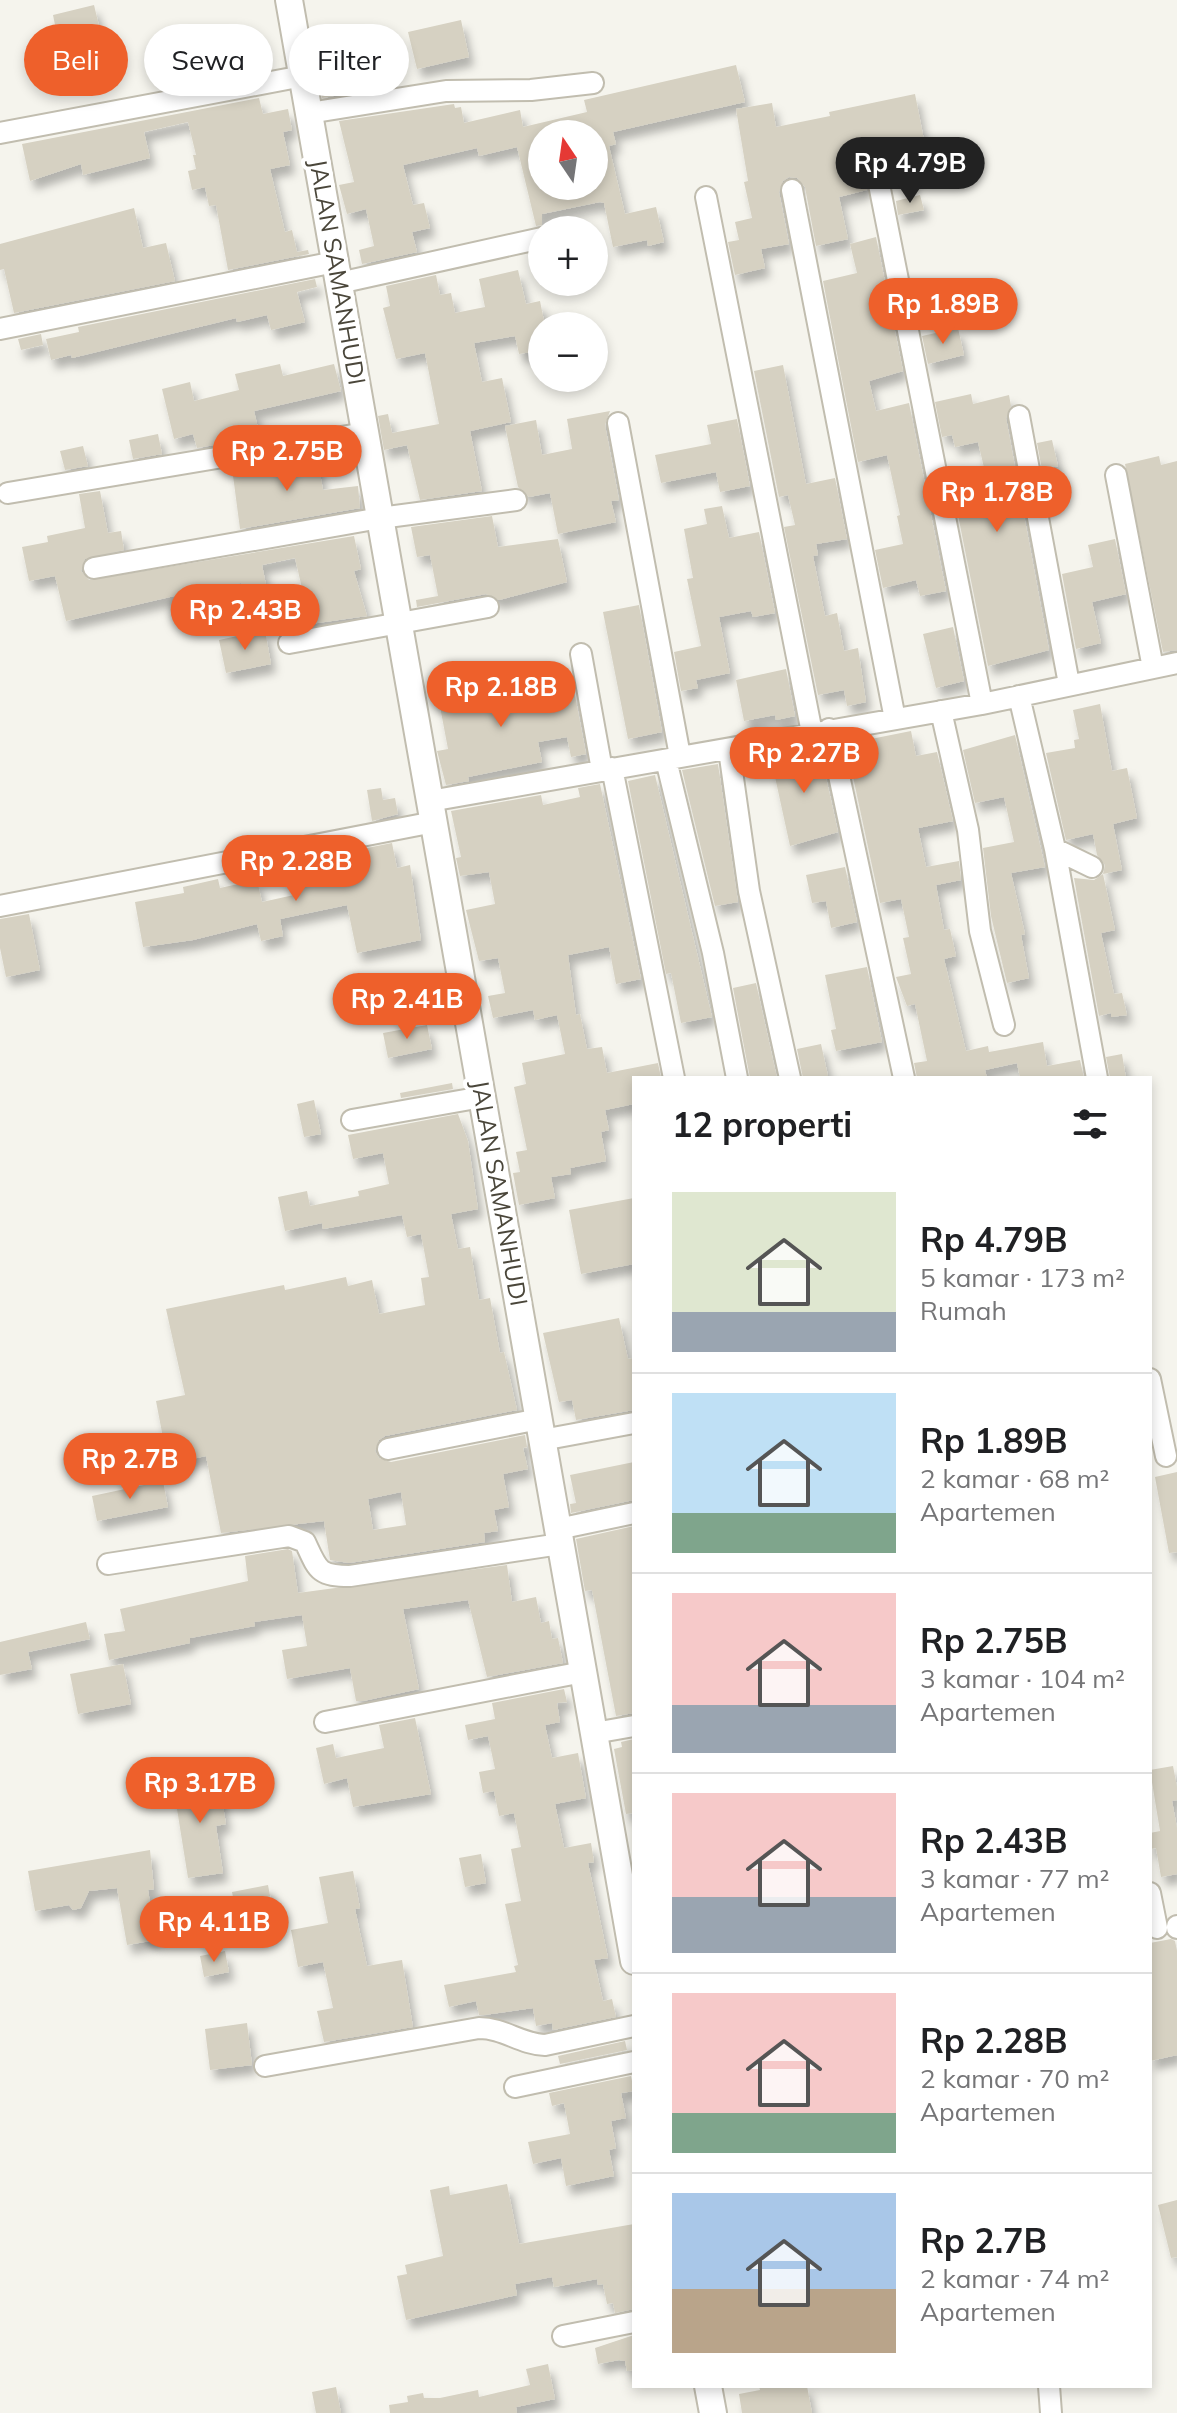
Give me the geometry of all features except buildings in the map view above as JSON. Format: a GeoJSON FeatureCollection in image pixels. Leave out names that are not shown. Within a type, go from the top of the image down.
{"type":"FeatureCollection","features":[{"type":"Feature","properties":{"kind":"street","name":"JALAN SAMANHUDI"},"geometry":{"type":"LineString","coordinates":[[289,0],[293,24]]}},
{"type":"Feature","properties":{"kind":"street"},"geometry":{"type":"LineString","coordinates":[[0,133],[289,79]]}},
{"type":"Feature","properties":{"kind":"street"},"geometry":{"type":"LineString","coordinates":[[309,113],[446,91],[531,90],[593,83]]}},
{"type":"Feature","properties":{"kind":"street","name":"JALAN SAMANHUDI"},"geometry":{"type":"LineString","coordinates":[[306,96],[583,1672],[627,1879],[632,1942]]}},
{"type":"Feature","properties":{"kind":"street"},"geometry":{"type":"LineString","coordinates":[[875,164],[982,704]]}},
{"type":"Feature","properties":{"kind":"street"},"geometry":{"type":"LineString","coordinates":[[792,190],[895,719]]}},
{"type":"Feature","properties":{"kind":"street"},"geometry":{"type":"LineString","coordinates":[[706,197],[820,731],[904,1076]]}},
{"type":"Feature","properties":{"kind":"street"},"geometry":{"type":"LineString","coordinates":[[0,329],[528,240]]}},
{"type":"Feature","properties":{"kind":"street"},"geometry":{"type":"LineString","coordinates":[[1019,416],[1069,684]]}},
{"type":"Feature","properties":{"kind":"street"},"geometry":{"type":"LineString","coordinates":[[618,423],[673,758],[737,1076]]}},
{"type":"Feature","properties":{"kind":"street"},"geometry":{"type":"LineString","coordinates":[[8,493],[365,433]]}},
{"type":"Feature","properties":{"kind":"street"},"geometry":{"type":"LineString","coordinates":[[1116,475],[1153,668]]}},
{"type":"Feature","properties":{"kind":"street"},"geometry":{"type":"LineString","coordinates":[[94,568],[380,518],[516,500]]}},
{"type":"Feature","properties":{"kind":"street"},"geometry":{"type":"LineString","coordinates":[[289,643],[488,607]]}},
{"type":"Feature","properties":{"kind":"street"},"geometry":{"type":"LineString","coordinates":[[581,654],[674,1076]]}},
{"type":"Feature","properties":{"kind":"street"},"geometry":{"type":"LineString","coordinates":[[0,906],[432,812],[607,769],[982,704],[1177,663]]}},
{"type":"Feature","properties":{"kind":"street"},"geometry":{"type":"LineString","coordinates":[[1019,696],[1055,849],[1067,931],[1097,1076]]}},
{"type":"Feature","properties":{"kind":"street"},"geometry":{"type":"LineString","coordinates":[[941,711],[968,830],[980,931],[1004,1025]]}},
{"type":"Feature","properties":{"kind":"street"},"geometry":{"type":"LineString","coordinates":[[729,750],[749,891],[790,1076]]}},
{"type":"Feature","properties":{"kind":"street"},"geometry":{"type":"LineString","coordinates":[[1055,849],[1092,867]]}},
{"type":"Feature","properties":{"kind":"street"},"geometry":{"type":"LineString","coordinates":[[352,1120],[482,1097]]}},
{"type":"Feature","properties":{"kind":"street"},"geometry":{"type":"LineString","coordinates":[[1152,1389],[1166,1456]]}},
{"type":"Feature","properties":{"kind":"street"},"geometry":{"type":"LineString","coordinates":[[388,1449],[540,1430],[632,1423]]}},
{"type":"Feature","properties":{"kind":"street"},"geometry":{"type":"LineString","coordinates":[[108,1564],[289,1536],[305,1542],[319,1571],[329,1576],[350,1576],[559,1537],[632,1514]]}},
{"type":"Feature","properties":{"kind":"street"},"geometry":{"type":"LineString","coordinates":[[325,1722],[583,1672]]}},
{"type":"Feature","properties":{"kind":"street"},"geometry":{"type":"LineString","coordinates":[[594,1733],[632,1726]]}},
{"type":"Feature","properties":{"kind":"street"},"geometry":{"type":"LineString","coordinates":[[1152,1897],[1167,1927]]}},
{"type":"Feature","properties":{"kind":"street"},"geometry":{"type":"LineString","coordinates":[[265,2066],[479,2028],[493,2028],[531,2044],[545,2045],[632,2026]]}},
{"type":"Feature","properties":{"kind":"street"},"geometry":{"type":"LineString","coordinates":[[515,2087],[632,2062]]}},
{"type":"Feature","properties":{"kind":"street"},"geometry":{"type":"LineString","coordinates":[[563,2336],[632,2322]]}},
{"type":"Feature","properties":{"kind":"street"},"geometry":{"type":"LineString","coordinates":[[708,2388],[713,2413]]}},
{"type":"Feature","properties":{"kind":"street"},"geometry":{"type":"LineString","coordinates":[[1049,2388],[1051,2413]]}}]}
